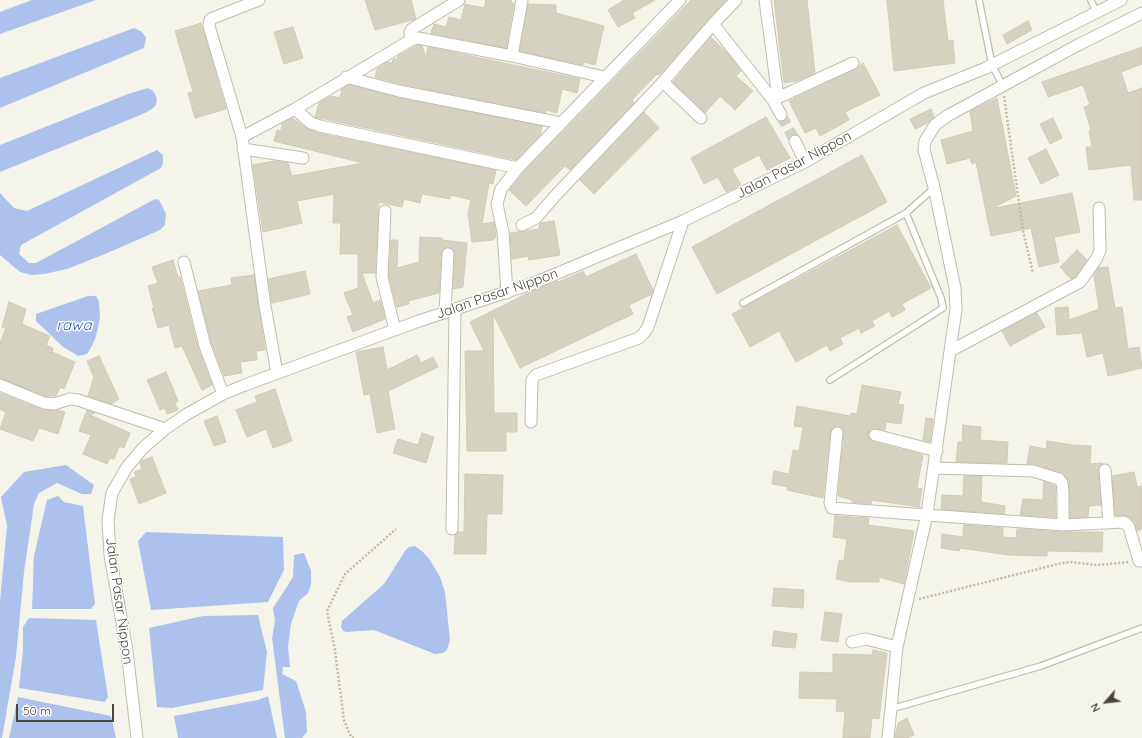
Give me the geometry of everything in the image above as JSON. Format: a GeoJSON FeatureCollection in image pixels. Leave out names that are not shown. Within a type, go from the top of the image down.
{"type":"FeatureCollection","features":[{"type":"Feature","properties":{"kind":"street"},"geometry":{"type":"LineString","coordinates":[[259,0],[212,18],[209,22],[242,138],[277,373]]}},
{"type":"Feature","properties":{"kind":"street"},"geometry":{"type":"LineString","coordinates":[[411,40],[410,32],[412,29],[459,0]]}},
{"type":"Feature","properties":{"kind":"street"},"geometry":{"type":"LineString","coordinates":[[512,56],[522,0]]}},
{"type":"Feature","properties":{"kind":"street"},"geometry":{"type":"LineString","coordinates":[[507,293],[503,232],[498,199],[501,190],[518,168],[604,77],[680,0]]}},
{"type":"Feature","properties":{"kind":"street"},"geometry":{"type":"LineString","coordinates":[[522,225],[536,218],[663,82],[713,24],[736,0]]}},
{"type":"Feature","properties":{"kind":"street"},"geometry":{"type":"LineString","coordinates":[[765,0],[776,98],[781,115]]}},
{"type":"Feature","properties":{"kind":"street","name":"Jalan Pasar Nippon"},"geometry":{"type":"LineString","coordinates":[[137,738],[127,651],[110,555],[108,520],[112,493],[127,468],[143,448],[165,429],[187,414],[223,394],[395,330],[507,293],[683,221],[805,162],[924,93],[992,65],[1121,0]]}},
{"type":"Feature","properties":{"kind":"street"},"geometry":{"type":"LineString","coordinates":[[888,738],[897,647],[927,514],[937,451],[956,299],[934,187],[924,150],[928,134],[943,118],[1078,45],[1142,13]]}},
{"type":"Feature","properties":{"kind":"street"},"geometry":{"type":"LineString","coordinates":[[713,24],[776,98]]}},
{"type":"Feature","properties":{"kind":"street"},"geometry":{"type":"LineString","coordinates":[[242,138],[295,109],[346,77],[411,40],[423,39],[512,56],[604,77]]}},
{"type":"Feature","properties":{"kind":"street"},"geometry":{"type":"LineString","coordinates":[[776,98],[852,64]]}},
{"type":"Feature","properties":{"kind":"street"},"geometry":{"type":"LineString","coordinates":[[346,77],[399,91],[561,123]]}},
{"type":"Feature","properties":{"kind":"street"},"geometry":{"type":"LineString","coordinates":[[663,82],[701,118]]}},
{"type":"Feature","properties":{"kind":"street"},"geometry":{"type":"LineString","coordinates":[[295,109],[311,123],[320,126],[518,168]]}},
{"type":"Feature","properties":{"kind":"street"},"geometry":{"type":"LineString","coordinates":[[795,141],[805,162]]}},
{"type":"Feature","properties":{"kind":"street"},"geometry":{"type":"LineString","coordinates":[[243,149],[303,158]]}},
{"type":"Feature","properties":{"kind":"street"},"geometry":{"type":"LineString","coordinates":[[950,351],[1080,282],[1097,258],[1100,250],[1099,208]]}},
{"type":"Feature","properties":{"kind":"street"},"geometry":{"type":"LineString","coordinates":[[385,211],[382,277],[395,330]]}},
{"type":"Feature","properties":{"kind":"street"},"geometry":{"type":"LineString","coordinates":[[531,422],[532,380],[536,374],[639,338],[644,333],[648,327],[683,221]]}},
{"type":"Feature","properties":{"kind":"street"},"geometry":{"type":"LineString","coordinates":[[448,254],[452,529]]}},
{"type":"Feature","properties":{"kind":"street"},"geometry":{"type":"LineString","coordinates":[[184,262],[205,346],[223,394]]}},
{"type":"Feature","properties":{"kind":"street"},"geometry":{"type":"LineString","coordinates":[[0,386],[44,403],[54,404],[70,399],[81,401],[165,429]]}},
{"type":"Feature","properties":{"kind":"street"},"geometry":{"type":"LineString","coordinates":[[837,433],[830,503],[832,508],[1063,525],[1124,522],[1127,524],[1140,562]]}},
{"type":"Feature","properties":{"kind":"street"},"geometry":{"type":"LineString","coordinates":[[875,435],[937,451]]}},
{"type":"Feature","properties":{"kind":"street"},"geometry":{"type":"LineString","coordinates":[[934,468],[1033,471],[1059,479],[1062,483],[1063,492],[1063,525]]}},
{"type":"Feature","properties":{"kind":"street"},"geometry":{"type":"LineString","coordinates":[[1105,470],[1109,523]]}},
{"type":"Feature","properties":{"kind":"street"},"geometry":{"type":"LineString","coordinates":[[852,642],[866,640],[897,647]]}},
{"type":"Feature","properties":{"kind":"lane"},"geometry":{"type":"LineString","coordinates":[[978,0],[992,65],[1003,86]]}},
{"type":"Feature","properties":{"kind":"lane"},"geometry":{"type":"LineString","coordinates":[[1091,0],[1096,12]]}},
{"type":"Feature","properties":{"kind":"lane"},"geometry":{"type":"LineString","coordinates":[[742,303],[906,213],[934,187]]}},
{"type":"Feature","properties":{"kind":"lane"},"geometry":{"type":"LineString","coordinates":[[830,380],[943,308],[941,298],[906,213]]}},
{"type":"Feature","properties":{"kind":"lane"},"geometry":{"type":"LineString","coordinates":[[891,709],[1041,666],[1142,628]]}},
{"type":"Feature","properties":{"kind":"path"},"geometry":{"type":"LineString","coordinates":[[1003,86],[1023,231],[1033,273]]}},
{"type":"Feature","properties":{"kind":"path"},"geometry":{"type":"LineString","coordinates":[[354,738],[351,737],[344,720],[336,651],[327,611],[345,574],[396,529]]}},
{"type":"Feature","properties":{"kind":"path"},"geometry":{"type":"LineString","coordinates":[[908,602],[1062,563],[1070,562],[1097,565],[1140,562]]}},
{"type":"Feature","properties":{"kind":"water"},"geometry":{"type":"Polygon","coordinates":[[[32,0],[96,0],[0,34],[0,12],[32,0]]]}},
{"type":"Feature","properties":{"kind":"water"},"geometry":{"type":"Polygon","coordinates":[[[134,28],[142,32],[146,38],[144,48],[0,108],[0,78],[134,28]]]}},
{"type":"Feature","properties":{"kind":"water"},"geometry":{"type":"Polygon","coordinates":[[[148,88],[153,91],[157,98],[156,105],[152,109],[0,172],[0,145],[128,94],[148,88]]]}},
{"type":"Feature","properties":{"kind":"water"},"geometry":{"type":"Polygon","coordinates":[[[157,150],[163,155],[163,163],[161,168],[21,245],[19,254],[29,263],[36,263],[155,199],[159,200],[166,214],[165,225],[160,230],[67,269],[44,274],[31,275],[20,272],[0,255],[0,193],[14,208],[27,211],[157,150]]]}},
{"type":"Feature","properties":{"kind":"water","name":"rawa"},"geometry":{"type":"Polygon","coordinates":[[[88,296],[96,296],[99,301],[100,318],[92,346],[87,354],[78,356],[62,346],[36,321],[36,314],[88,296]]]}},
{"type":"Feature","properties":{"kind":"water"},"geometry":{"type":"Polygon","coordinates":[[[66,465],[94,485],[91,494],[82,494],[57,483],[39,493],[34,504],[24,572],[16,657],[2,738],[0,738],[0,601],[7,526],[1,497],[24,472],[66,465]]]}},
{"type":"Feature","properties":{"kind":"water"},"geometry":{"type":"Polygon","coordinates":[[[58,496],[64,502],[83,506],[95,604],[91,609],[32,609],[34,556],[47,500],[58,496]]]}},
{"type":"Feature","properties":{"kind":"water"},"geometry":{"type":"Polygon","coordinates":[[[146,532],[283,537],[284,570],[268,602],[151,610],[138,541],[146,532]]]}},
{"type":"Feature","properties":{"kind":"water"},"geometry":{"type":"Polygon","coordinates":[[[415,546],[430,560],[440,577],[445,592],[450,640],[447,650],[443,653],[435,654],[374,630],[343,631],[341,627],[342,621],[384,584],[405,551],[409,547],[415,546]]]}},
{"type":"Feature","properties":{"kind":"water"},"geometry":{"type":"Polygon","coordinates":[[[304,553],[311,571],[311,584],[308,593],[299,601],[291,624],[288,647],[290,667],[283,667],[282,674],[296,681],[306,712],[307,732],[302,738],[285,738],[272,638],[275,621],[273,608],[293,577],[294,555],[304,553]]]}},
{"type":"Feature","properties":{"kind":"water"},"geometry":{"type":"Polygon","coordinates":[[[258,615],[267,652],[263,690],[172,708],[157,707],[149,628],[203,616],[258,615]]]}},
{"type":"Feature","properties":{"kind":"water"},"geometry":{"type":"Polygon","coordinates":[[[29,618],[96,620],[108,697],[105,702],[19,688],[23,650],[23,627],[29,618]]]}},
{"type":"Feature","properties":{"kind":"water"},"geometry":{"type":"Polygon","coordinates":[[[268,696],[277,738],[178,738],[174,716],[258,700],[268,696]]]}},
{"type":"Feature","properties":{"kind":"water"},"geometry":{"type":"Polygon","coordinates":[[[18,697],[111,716],[116,738],[9,738],[18,697]]]}},
{"type":"Feature","properties":{"kind":"building"},"geometry":{"type":"Polygon","coordinates":[[[365,0],[411,0],[416,19],[375,30],[365,0]]]}},
{"type":"Feature","properties":{"kind":"building"},"geometry":{"type":"Polygon","coordinates":[[[486,0],[511,0],[511,3],[514,3],[506,48],[431,33],[434,24],[446,27],[449,17],[461,20],[465,4],[484,8],[486,0]]]}},
{"type":"Feature","properties":{"kind":"building"},"geometry":{"type":"Polygon","coordinates":[[[624,0],[655,0],[632,13],[635,18],[618,27],[608,10],[624,0]]]}},
{"type":"Feature","properties":{"kind":"building"},"geometry":{"type":"Polygon","coordinates":[[[691,0],[726,0],[659,75],[657,74],[632,100],[634,103],[570,170],[565,166],[526,206],[509,190],[523,173],[691,0]]]}},
{"type":"Feature","properties":{"kind":"building"},"geometry":{"type":"Polygon","coordinates":[[[774,0],[807,0],[815,73],[796,81],[784,83],[774,0]]]}},
{"type":"Feature","properties":{"kind":"building"},"geometry":{"type":"Polygon","coordinates":[[[887,0],[943,0],[948,41],[953,40],[955,63],[894,71],[887,0]]]}},
{"type":"Feature","properties":{"kind":"building"},"geometry":{"type":"Polygon","coordinates":[[[528,4],[556,5],[556,13],[604,26],[595,65],[584,62],[583,65],[520,51],[528,4]]]}},
{"type":"Feature","properties":{"kind":"building"},"geometry":{"type":"Polygon","coordinates":[[[1028,21],[1032,30],[1007,44],[1003,35],[1028,21]]]}},
{"type":"Feature","properties":{"kind":"building"},"geometry":{"type":"Polygon","coordinates":[[[201,23],[226,109],[195,118],[188,93],[193,92],[175,31],[201,23]]]}},
{"type":"Feature","properties":{"kind":"building"},"geometry":{"type":"Polygon","coordinates":[[[293,27],[303,58],[284,64],[274,32],[293,27]]]}},
{"type":"Feature","properties":{"kind":"building"},"geometry":{"type":"Polygon","coordinates":[[[711,37],[728,54],[741,71],[736,76],[753,91],[735,110],[720,96],[705,113],[673,82],[711,37]]]}},
{"type":"Feature","properties":{"kind":"building"},"geometry":{"type":"Polygon","coordinates":[[[418,45],[422,46],[426,58],[428,47],[580,79],[577,93],[562,89],[557,113],[546,110],[545,113],[401,84],[375,77],[377,69],[387,62],[392,63],[393,59],[397,59],[398,56],[418,45]]]}},
{"type":"Feature","properties":{"kind":"building"},"geometry":{"type":"Polygon","coordinates":[[[1142,47],[1142,64],[1121,72],[1128,93],[1142,88],[1142,200],[1134,200],[1131,165],[1089,170],[1086,147],[1092,147],[1089,131],[1091,130],[1084,107],[1090,105],[1083,85],[1048,97],[1042,82],[1142,47]]]}},
{"type":"Feature","properties":{"kind":"building"},"geometry":{"type":"Polygon","coordinates":[[[863,63],[880,95],[845,112],[849,120],[820,136],[816,128],[805,133],[789,101],[856,69],[863,63]]]}},
{"type":"Feature","properties":{"kind":"building"},"geometry":{"type":"Polygon","coordinates":[[[349,85],[398,98],[542,126],[540,135],[516,160],[315,117],[319,103],[331,96],[340,98],[342,89],[349,85]]]}},
{"type":"Feature","properties":{"kind":"building"},"geometry":{"type":"Polygon","coordinates":[[[997,98],[1016,196],[995,208],[1072,193],[1080,232],[1054,237],[1059,262],[1039,267],[1031,228],[991,236],[976,162],[972,164],[970,158],[947,164],[941,140],[973,131],[970,111],[997,98]]]}},
{"type":"Feature","properties":{"kind":"building"},"geometry":{"type":"Polygon","coordinates":[[[931,109],[934,117],[928,123],[915,129],[910,119],[931,109]]]}},
{"type":"Feature","properties":{"kind":"building"},"geometry":{"type":"Polygon","coordinates":[[[644,112],[659,128],[594,194],[580,180],[644,112]]]}},
{"type":"Feature","properties":{"kind":"building"},"geometry":{"type":"Polygon","coordinates":[[[766,117],[790,158],[767,170],[759,155],[732,169],[741,185],[726,192],[718,177],[704,184],[691,158],[766,117]]]}},
{"type":"Feature","properties":{"kind":"building"},"geometry":{"type":"Polygon","coordinates":[[[292,118],[309,130],[318,133],[496,170],[493,184],[489,183],[482,224],[494,222],[496,237],[493,240],[472,242],[468,213],[471,200],[451,195],[450,199],[422,194],[420,203],[404,199],[402,207],[379,202],[375,273],[362,273],[373,303],[380,300],[385,319],[353,332],[347,317],[353,315],[344,293],[358,288],[358,254],[340,254],[341,223],[333,223],[334,194],[297,201],[302,223],[263,232],[253,165],[274,161],[288,163],[292,176],[363,163],[274,141],[277,130],[281,131],[282,124],[292,118]]]}},
{"type":"Feature","properties":{"kind":"building"},"geometry":{"type":"Polygon","coordinates":[[[1053,118],[1062,138],[1050,144],[1040,124],[1053,118]]]}},
{"type":"Feature","properties":{"kind":"building"},"geometry":{"type":"Polygon","coordinates":[[[1046,149],[1059,175],[1041,184],[1028,158],[1046,149]]]}},
{"type":"Feature","properties":{"kind":"building"},"geometry":{"type":"Polygon","coordinates":[[[862,155],[887,202],[717,294],[692,247],[862,155]]]}},
{"type":"Feature","properties":{"kind":"building"},"geometry":{"type":"Polygon","coordinates":[[[554,221],[560,255],[529,260],[528,256],[512,259],[510,233],[539,229],[539,225],[541,223],[554,221]]]}},
{"type":"Feature","properties":{"kind":"building"},"geometry":{"type":"Polygon","coordinates":[[[897,225],[931,288],[902,304],[905,310],[892,317],[889,311],[872,321],[875,326],[861,333],[859,328],[840,338],[843,344],[830,351],[827,345],[796,362],[779,331],[750,347],[732,314],[897,225]]]}},
{"type":"Feature","properties":{"kind":"building"},"geometry":{"type":"Polygon","coordinates":[[[420,237],[442,238],[442,240],[467,243],[463,287],[453,289],[455,254],[452,248],[445,248],[441,254],[439,293],[408,301],[409,304],[397,307],[389,276],[391,240],[398,240],[397,268],[419,262],[420,237]]]}},
{"type":"Feature","properties":{"kind":"building"},"geometry":{"type":"Polygon","coordinates":[[[1077,250],[1087,260],[1075,277],[1071,279],[1060,267],[1077,250]]]}},
{"type":"Feature","properties":{"kind":"building"},"geometry":{"type":"Polygon","coordinates":[[[636,254],[653,290],[652,294],[629,305],[633,314],[520,368],[493,314],[494,413],[517,413],[517,432],[506,432],[506,451],[467,451],[465,351],[484,351],[470,322],[532,291],[558,281],[559,282],[583,271],[586,277],[636,254]]]}},
{"type":"Feature","properties":{"kind":"building"},"geometry":{"type":"Polygon","coordinates":[[[173,260],[178,277],[180,277],[198,348],[212,385],[202,390],[182,346],[175,348],[169,325],[158,328],[152,308],[154,308],[148,286],[158,283],[152,267],[173,260]]]}},
{"type":"Feature","properties":{"kind":"building"},"geometry":{"type":"Polygon","coordinates":[[[1108,267],[1115,308],[1122,307],[1128,349],[1139,347],[1142,368],[1108,376],[1103,353],[1087,357],[1082,333],[1057,335],[1055,308],[1068,307],[1069,320],[1099,309],[1094,275],[1098,268],[1108,267]]]}},
{"type":"Feature","properties":{"kind":"building"},"geometry":{"type":"Polygon","coordinates":[[[305,271],[310,294],[272,303],[268,279],[305,271]]]}},
{"type":"Feature","properties":{"kind":"building"},"geometry":{"type":"Polygon","coordinates":[[[254,275],[265,350],[256,351],[257,360],[240,362],[242,373],[224,376],[212,344],[198,291],[232,285],[231,278],[254,275]]]}},
{"type":"Feature","properties":{"kind":"building"},"geometry":{"type":"Polygon","coordinates":[[[9,302],[26,309],[22,324],[50,336],[46,345],[53,348],[52,352],[75,362],[64,389],[60,387],[56,396],[46,396],[0,378],[0,343],[6,328],[2,327],[9,302]]]}},
{"type":"Feature","properties":{"kind":"building"},"geometry":{"type":"Polygon","coordinates":[[[1037,313],[1045,327],[1010,346],[1002,331],[1037,313]]]}},
{"type":"Feature","properties":{"kind":"building"},"geometry":{"type":"Polygon","coordinates":[[[383,347],[387,370],[417,355],[421,363],[433,357],[438,367],[388,391],[395,429],[377,433],[370,394],[364,395],[356,352],[383,347]]]}},
{"type":"Feature","properties":{"kind":"building"},"geometry":{"type":"Polygon","coordinates":[[[99,356],[119,399],[111,404],[88,396],[94,377],[87,361],[99,356]]]}},
{"type":"Feature","properties":{"kind":"building"},"geometry":{"type":"Polygon","coordinates":[[[166,372],[178,401],[175,403],[178,410],[167,414],[165,408],[160,410],[147,380],[166,372]]]}},
{"type":"Feature","properties":{"kind":"building"},"geometry":{"type":"Polygon","coordinates":[[[862,385],[901,392],[898,404],[904,405],[901,424],[886,422],[885,430],[873,428],[870,430],[868,436],[873,442],[923,455],[917,488],[922,489],[919,507],[872,500],[871,504],[852,502],[852,500],[838,496],[844,434],[843,430],[838,426],[834,427],[830,432],[823,498],[787,490],[788,487],[772,484],[774,471],[789,474],[793,450],[799,451],[803,427],[794,426],[797,406],[850,416],[851,413],[857,414],[862,385]]]}},
{"type":"Feature","properties":{"kind":"building"},"geometry":{"type":"Polygon","coordinates":[[[275,389],[292,441],[273,448],[266,429],[247,437],[236,410],[257,402],[255,396],[275,389]]]}},
{"type":"Feature","properties":{"kind":"building"},"geometry":{"type":"Polygon","coordinates":[[[0,393],[42,410],[58,410],[65,412],[58,434],[39,428],[33,441],[0,429],[6,412],[0,409],[0,393]]]}},
{"type":"Feature","properties":{"kind":"building"},"geometry":{"type":"Polygon","coordinates":[[[87,410],[95,413],[90,415],[130,433],[124,448],[119,446],[114,459],[110,458],[107,464],[83,454],[91,435],[79,431],[87,410]]]}},
{"type":"Feature","properties":{"kind":"building"},"geometry":{"type":"Polygon","coordinates":[[[217,416],[226,442],[214,446],[204,421],[217,416]]]}},
{"type":"Feature","properties":{"kind":"building"},"geometry":{"type":"Polygon","coordinates":[[[926,418],[933,419],[930,442],[923,440],[926,418]]]}},
{"type":"Feature","properties":{"kind":"building"},"geometry":{"type":"Polygon","coordinates":[[[963,425],[981,427],[980,440],[1008,442],[1007,463],[956,462],[958,442],[962,442],[963,425]]]}},
{"type":"Feature","properties":{"kind":"building"},"geometry":{"type":"Polygon","coordinates":[[[422,433],[434,437],[426,463],[393,453],[398,439],[418,445],[422,433]]]}},
{"type":"Feature","properties":{"kind":"building"},"geometry":{"type":"Polygon","coordinates":[[[1047,441],[1091,446],[1090,464],[1103,463],[1098,471],[1101,505],[1089,506],[1088,517],[1070,518],[1069,482],[1064,474],[1035,464],[1027,464],[1030,446],[1046,449],[1047,441]]]}},
{"type":"Feature","properties":{"kind":"building"},"geometry":{"type":"Polygon","coordinates":[[[152,457],[166,493],[139,504],[130,479],[136,477],[134,472],[142,469],[140,463],[141,461],[152,457]]]}},
{"type":"Feature","properties":{"kind":"building"},"geometry":{"type":"Polygon","coordinates":[[[1134,472],[1137,487],[1142,486],[1142,529],[1138,531],[1134,522],[1129,517],[1115,515],[1112,476],[1134,472]]]}},
{"type":"Feature","properties":{"kind":"building"},"geometry":{"type":"Polygon","coordinates":[[[465,474],[503,475],[502,514],[487,514],[486,554],[454,554],[455,535],[458,532],[464,532],[465,474]]]}},
{"type":"Feature","properties":{"kind":"building"},"geometry":{"type":"Polygon","coordinates":[[[964,476],[982,476],[981,502],[1005,506],[1004,514],[941,509],[942,495],[963,496],[964,476]]]}},
{"type":"Feature","properties":{"kind":"building"},"geometry":{"type":"Polygon","coordinates":[[[1044,482],[1055,486],[1056,517],[1020,515],[1023,499],[1043,500],[1044,482]]]}},
{"type":"Feature","properties":{"kind":"building"},"geometry":{"type":"Polygon","coordinates":[[[835,516],[869,518],[868,525],[914,531],[904,584],[879,577],[879,582],[851,582],[836,579],[839,560],[844,561],[847,539],[833,537],[835,516]]]}},
{"type":"Feature","properties":{"kind":"building"},"geometry":{"type":"Polygon","coordinates":[[[964,525],[1003,528],[1003,537],[1016,538],[1017,529],[1063,532],[1103,532],[1102,552],[1047,551],[1047,556],[1009,555],[960,548],[959,551],[941,548],[942,534],[963,537],[964,525]]]}},
{"type":"Feature","properties":{"kind":"building"},"geometry":{"type":"Polygon","coordinates":[[[774,588],[804,590],[803,608],[772,606],[774,588]]]}},
{"type":"Feature","properties":{"kind":"building"},"geometry":{"type":"Polygon","coordinates":[[[825,612],[842,614],[838,642],[821,640],[825,612]]]}},
{"type":"Feature","properties":{"kind":"building"},"geometry":{"type":"Polygon","coordinates":[[[774,631],[797,634],[795,648],[772,646],[774,631]]]}},
{"type":"Feature","properties":{"kind":"building"},"geometry":{"type":"Polygon","coordinates":[[[873,650],[887,653],[879,719],[872,718],[870,738],[843,738],[845,712],[836,711],[837,699],[799,698],[800,672],[833,673],[833,654],[872,655],[873,650]]]}},
{"type":"Feature","properties":{"kind":"building"},"geometry":{"type":"Polygon","coordinates":[[[907,718],[914,735],[907,738],[895,738],[898,723],[907,718]]]}},
{"type":"Feature","properties":{"kind":"tunnel"},"geometry":{"type":"LineString","coordinates":[[781,115],[795,141]]}}]}
